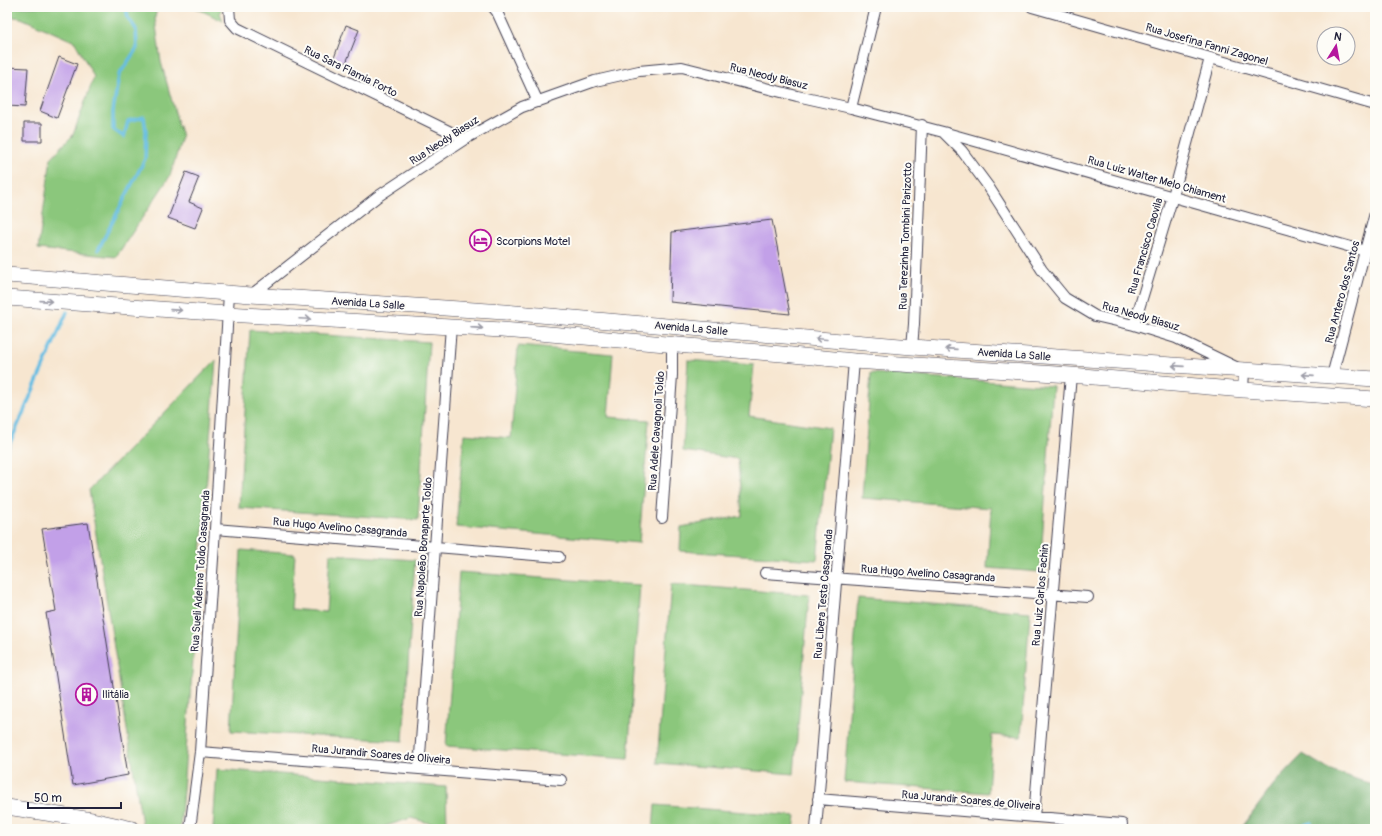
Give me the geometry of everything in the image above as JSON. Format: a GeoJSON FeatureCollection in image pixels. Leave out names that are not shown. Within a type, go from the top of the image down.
{"type":"FeatureCollection","features":[{"type":"Feature","properties":{"kind":"main road","name":"Avenida La Salle"},"geometry":{"type":"LineString","coordinates":[[7,275],[251,296],[504,312],[912,347],[1375,379]]}},
{"type":"Feature","properties":{"kind":"main road","name":"Avenida La Salle"},"geometry":{"type":"LineString","coordinates":[[7,298],[227,314],[451,326],[854,361],[1375,399]]}},
{"type":"Feature","properties":{"kind":"main road"},"geometry":{"type":"LineString","coordinates":[[502,330],[504,312]]}},
{"type":"Feature","properties":{"kind":"main road"},"geometry":{"type":"LineString","coordinates":[[782,354],[784,336]]}},
{"type":"Feature","properties":{"kind":"main road"},"geometry":{"type":"LineString","coordinates":[[7,807],[92,820],[133,829]]}},
{"type":"Feature","properties":{"kind":"street","name":"Rua Sara Flamia Porto"},"geometry":{"type":"LineString","coordinates":[[230,7],[230,20],[237,28],[465,139]]}},
{"type":"Feature","properties":{"kind":"street"},"geometry":{"type":"LineString","coordinates":[[493,7],[538,102]]}},
{"type":"Feature","properties":{"kind":"street"},"geometry":{"type":"LineString","coordinates":[[851,108],[876,7]]}},
{"type":"Feature","properties":{"kind":"street","name":"Rua Josefina Fanni Zagonel"},"geometry":{"type":"LineString","coordinates":[[1032,7],[1375,105]]}},
{"type":"Feature","properties":{"kind":"street","name":"Rua Francisco Caovila"},"geometry":{"type":"LineString","coordinates":[[1134,325],[1173,196],[1210,58]]}},
{"type":"Feature","properties":{"kind":"street","name":"Rua Neody Biasuz"},"geometry":{"type":"LineString","coordinates":[[251,296],[378,197],[465,139],[522,106],[538,102],[594,82],[639,72],[682,67],[922,125],[943,132],[962,151],[988,186],[1042,270],[1065,298],[1095,316],[1134,325],[1176,338],[1244,371]]}},
{"type":"Feature","properties":{"kind":"street","name":"Rua Terezinha Tombini Parizotto"},"geometry":{"type":"LineString","coordinates":[[912,347],[922,125]]}},
{"type":"Feature","properties":{"kind":"street","name":"Rua Luiz Walter Melo Chiament"},"geometry":{"type":"LineString","coordinates":[[943,132],[1365,251]]}},
{"type":"Feature","properties":{"kind":"street","name":"Rua Antero dos Santos"},"geometry":{"type":"LineString","coordinates":[[1332,376],[1375,213]]}},
{"type":"Feature","properties":{"kind":"street","name":"Rua Sueli Adelma Toldo Casagranda"},"geometry":{"type":"LineString","coordinates":[[190,829],[200,752],[229,293]]}},
{"type":"Feature","properties":{"kind":"street","name":"Rua Napoleão Bonaparte Toldo"},"geometry":{"type":"LineString","coordinates":[[419,769],[451,326]]}},
{"type":"Feature","properties":{"kind":"street","name":"Rua Adele Cavagnoli Toldo"},"geometry":{"type":"LineString","coordinates":[[662,518],[672,375],[672,345]]}},
{"type":"Feature","properties":{"kind":"street","name":"Rua Libera Testa Casagranda"},"geometry":{"type":"LineString","coordinates":[[816,829],[854,361]]}},
{"type":"Feature","properties":{"kind":"street"},"geometry":{"type":"LineString","coordinates":[[1243,390],[1244,371]]}},
{"type":"Feature","properties":{"kind":"street","name":"Rua Luiz Carlos Fachin"},"geometry":{"type":"LineString","coordinates":[[1034,817],[1071,376]]}},
{"type":"Feature","properties":{"kind":"street","name":"Rua Hugo Avelino Casagranda"},"geometry":{"type":"LineString","coordinates":[[215,529],[559,557]]}},
{"type":"Feature","properties":{"kind":"street","name":"Rua Hugo Avelino Casagranda"},"geometry":{"type":"LineString","coordinates":[[765,573],[1088,597]]}},
{"type":"Feature","properties":{"kind":"street","name":"Rua Jurandir Soares de Oliveira"},"geometry":{"type":"LineString","coordinates":[[200,752],[560,780]]}},
{"type":"Feature","properties":{"kind":"street","name":"Rua Jurandir Soares de Oliveira"},"geometry":{"type":"LineString","coordinates":[[818,799],[1122,824]]}},
{"type":"Feature","properties":{"kind":"green space"},"geometry":{"type":"Polygon","coordinates":[[[7,7],[157,7],[155,18],[161,62],[182,137],[170,176],[116,257],[38,249],[51,158],[73,135],[94,77],[75,42],[21,18],[7,16],[7,7]]]}},
{"type":"Feature","properties":{"kind":"green space"},"geometry":{"type":"Polygon","coordinates":[[[194,7],[222,7],[220,13],[223,21],[194,7]]]}},
{"type":"Feature","properties":{"kind":"green space"},"geometry":{"type":"Polygon","coordinates":[[[250,330],[429,342],[418,520],[239,508],[250,330]]]}},
{"type":"Feature","properties":{"kind":"green space"},"geometry":{"type":"Polygon","coordinates":[[[518,346],[613,354],[608,417],[649,420],[639,543],[456,527],[464,434],[511,438],[518,346]]]}},
{"type":"Feature","properties":{"kind":"green space"},"geometry":{"type":"Polygon","coordinates":[[[216,360],[180,829],[153,829],[142,824],[89,490],[216,360]]]}},
{"type":"Feature","properties":{"kind":"green space"},"geometry":{"type":"Polygon","coordinates":[[[688,360],[754,365],[749,416],[830,428],[817,560],[680,551],[681,527],[742,516],[738,459],[683,451],[688,360]]]}},
{"type":"Feature","properties":{"kind":"green space"},"geometry":{"type":"Polygon","coordinates":[[[871,373],[1053,386],[1040,572],[987,568],[991,508],[862,498],[871,373]]]}},
{"type":"Feature","properties":{"kind":"green space"},"geometry":{"type":"Polygon","coordinates":[[[241,550],[295,554],[291,609],[326,612],[330,554],[415,560],[403,741],[231,731],[241,550]]]}},
{"type":"Feature","properties":{"kind":"green space"},"geometry":{"type":"Polygon","coordinates":[[[459,572],[640,585],[628,759],[446,746],[459,572]]]}},
{"type":"Feature","properties":{"kind":"green space"},"geometry":{"type":"Polygon","coordinates":[[[671,584],[809,595],[794,774],[657,763],[671,584]]]}},
{"type":"Feature","properties":{"kind":"green space"},"geometry":{"type":"Polygon","coordinates":[[[858,598],[1030,612],[1021,737],[992,735],[988,793],[844,782],[858,598]]]}},
{"type":"Feature","properties":{"kind":"green space"},"geometry":{"type":"Polygon","coordinates":[[[1303,754],[1328,769],[1373,785],[1375,796],[1375,829],[1238,829],[1243,826],[1274,784],[1303,754]]]}},
{"type":"Feature","properties":{"kind":"green space"},"geometry":{"type":"Polygon","coordinates":[[[217,769],[446,787],[447,828],[411,818],[377,829],[213,829],[217,769]]]}},
{"type":"Feature","properties":{"kind":"green space"},"geometry":{"type":"Polygon","coordinates":[[[655,805],[796,816],[794,829],[653,829],[655,805]]]}},
{"type":"Feature","properties":{"kind":"building"},"geometry":{"type":"Polygon","coordinates":[[[346,25],[359,30],[346,63],[334,58],[346,25]]]}},
{"type":"Feature","properties":{"kind":"building"},"geometry":{"type":"Polygon","coordinates":[[[59,57],[77,64],[57,118],[40,111],[59,57]]]}},
{"type":"Feature","properties":{"kind":"building"},"geometry":{"type":"Polygon","coordinates":[[[7,67],[28,68],[25,107],[7,106],[7,67]]]}},
{"type":"Feature","properties":{"kind":"building"},"geometry":{"type":"Polygon","coordinates":[[[24,123],[42,123],[42,141],[24,141],[24,123]]]}},
{"type":"Feature","properties":{"kind":"building"},"geometry":{"type":"Polygon","coordinates":[[[186,172],[199,177],[189,202],[203,208],[195,228],[168,218],[186,172]]]}},
{"type":"Feature","properties":{"kind":"building"},"geometry":{"type":"Polygon","coordinates":[[[772,220],[790,314],[670,302],[672,232],[772,220]]]}},
{"type":"Feature","properties":{"kind":"building","name":"Ilitália"},"geometry":{"type":"Polygon","coordinates":[[[88,523],[128,775],[73,785],[46,613],[56,611],[42,529],[88,523]]]}},
{"type":"Feature","properties":{"kind":"waterway"},"geometry":{"type":"LineString","coordinates":[[98,250],[145,159],[146,131],[144,117],[128,121],[124,137],[113,129],[113,111],[119,75],[137,48],[136,29],[128,18],[126,7]]}},
{"type":"Feature","properties":{"kind":"waterway"},"geometry":{"type":"LineString","coordinates":[[7,450],[67,312]]}},
{"type":"Feature","properties":{"kind":"waterway"},"geometry":{"type":"LineString","coordinates":[[1294,829],[1311,823]]}},
{"type":"Feature","properties":{"kind":"place","name":"Scorpions Motel"},"geometry":{"type":"Point","coordinates":[481,241]}},
{"type":"Feature","properties":{"kind":"place","name":"Ilitália"},"geometry":{"type":"Point","coordinates":[87,694]}}]}
